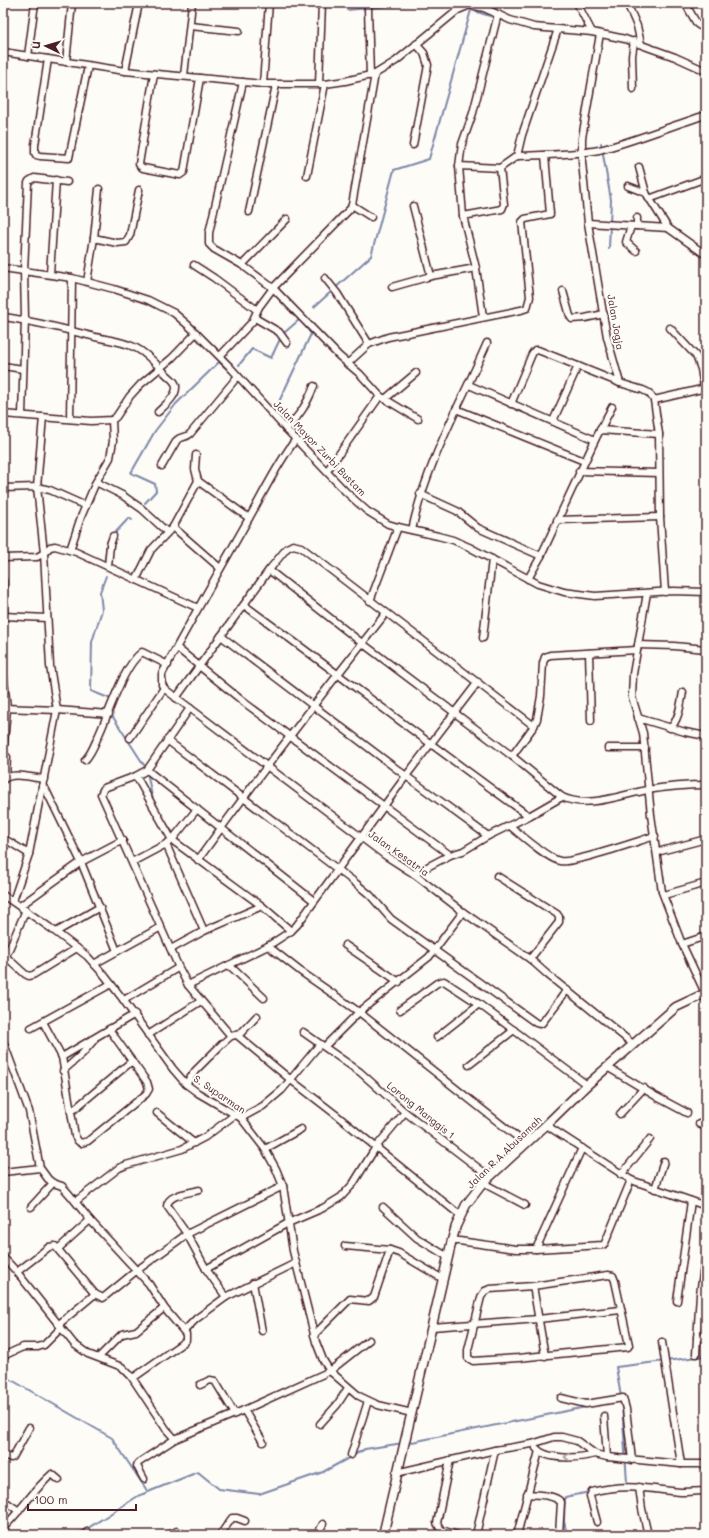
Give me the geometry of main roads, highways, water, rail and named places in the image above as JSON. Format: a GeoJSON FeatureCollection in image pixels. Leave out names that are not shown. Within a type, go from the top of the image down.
{"type":"FeatureCollection","features":[{"type":"Feature","properties":{"kind":"waterway"},"geometry":{"type":"LineString","coordinates":[[347,10],[421,3]]}},
{"type":"Feature","properties":{"kind":"waterway"},"geometry":{"type":"LineString","coordinates":[[488,3],[496,8]]}},
{"type":"Feature","properties":{"kind":"waterway"},"geometry":{"type":"LineString","coordinates":[[314,307],[371,256],[394,170],[429,159],[471,10],[493,17],[496,8],[501,3]]}},
{"type":"Feature","properties":{"kind":"waterway"},"geometry":{"type":"LineString","coordinates":[[601,143],[611,200],[609,249]]}},
{"type":"Feature","properties":{"kind":"waterway"},"geometry":{"type":"LineString","coordinates":[[276,408],[311,334],[300,319],[284,333]]}},
{"type":"Feature","properties":{"kind":"waterway"},"geometry":{"type":"LineString","coordinates":[[239,365],[252,349],[271,358],[281,337]]}},
{"type":"Feature","properties":{"kind":"waterway"},"geometry":{"type":"LineString","coordinates":[[145,503],[156,491],[155,484],[131,473],[155,431],[176,404],[219,362],[231,373]]}},
{"type":"Feature","properties":{"kind":"waterway"},"geometry":{"type":"LineString","coordinates":[[113,535],[129,518],[132,520]]}},
{"type":"Feature","properties":{"kind":"waterway"},"geometry":{"type":"LineString","coordinates":[[105,559],[107,542],[110,538]]}},
{"type":"Feature","properties":{"kind":"waterway"},"geometry":{"type":"LineString","coordinates":[[106,576],[100,592],[102,610],[92,642],[91,691],[111,699],[110,701]]}},
{"type":"Feature","properties":{"kind":"waterway"},"geometry":{"type":"LineString","coordinates":[[111,714],[144,765]]}},
{"type":"Feature","properties":{"kind":"waterway"},"geometry":{"type":"LineString","coordinates":[[148,777],[153,801]]}},
{"type":"Feature","properties":{"kind":"waterway"},"geometry":{"type":"LineString","coordinates":[[163,819],[174,834]]}},
{"type":"Feature","properties":{"kind":"waterway"},"geometry":{"type":"LineString","coordinates":[[621,1397],[616,1367],[706,1356]]}},
{"type":"Feature","properties":{"kind":"waterway"},"geometry":{"type":"LineString","coordinates":[[3,1375],[112,1438],[148,1492]]}},
{"type":"Feature","properties":{"kind":"waterway"},"geometry":{"type":"LineString","coordinates":[[617,1485],[627,1483],[622,1404]]}},
{"type":"Feature","properties":{"kind":"waterway"},"geometry":{"type":"LineString","coordinates":[[407,1443],[591,1406]]}},
{"type":"Feature","properties":{"kind":"waterway"},"geometry":{"type":"LineString","coordinates":[[66,1535],[82,1532],[138,1496],[198,1472],[219,1489],[259,1494],[323,1472],[365,1449],[403,1443]]}},
{"type":"Feature","properties":{"kind":"waterway"},"geometry":{"type":"LineString","coordinates":[[567,1535],[564,1521],[565,1497],[590,1492]]}}]}
